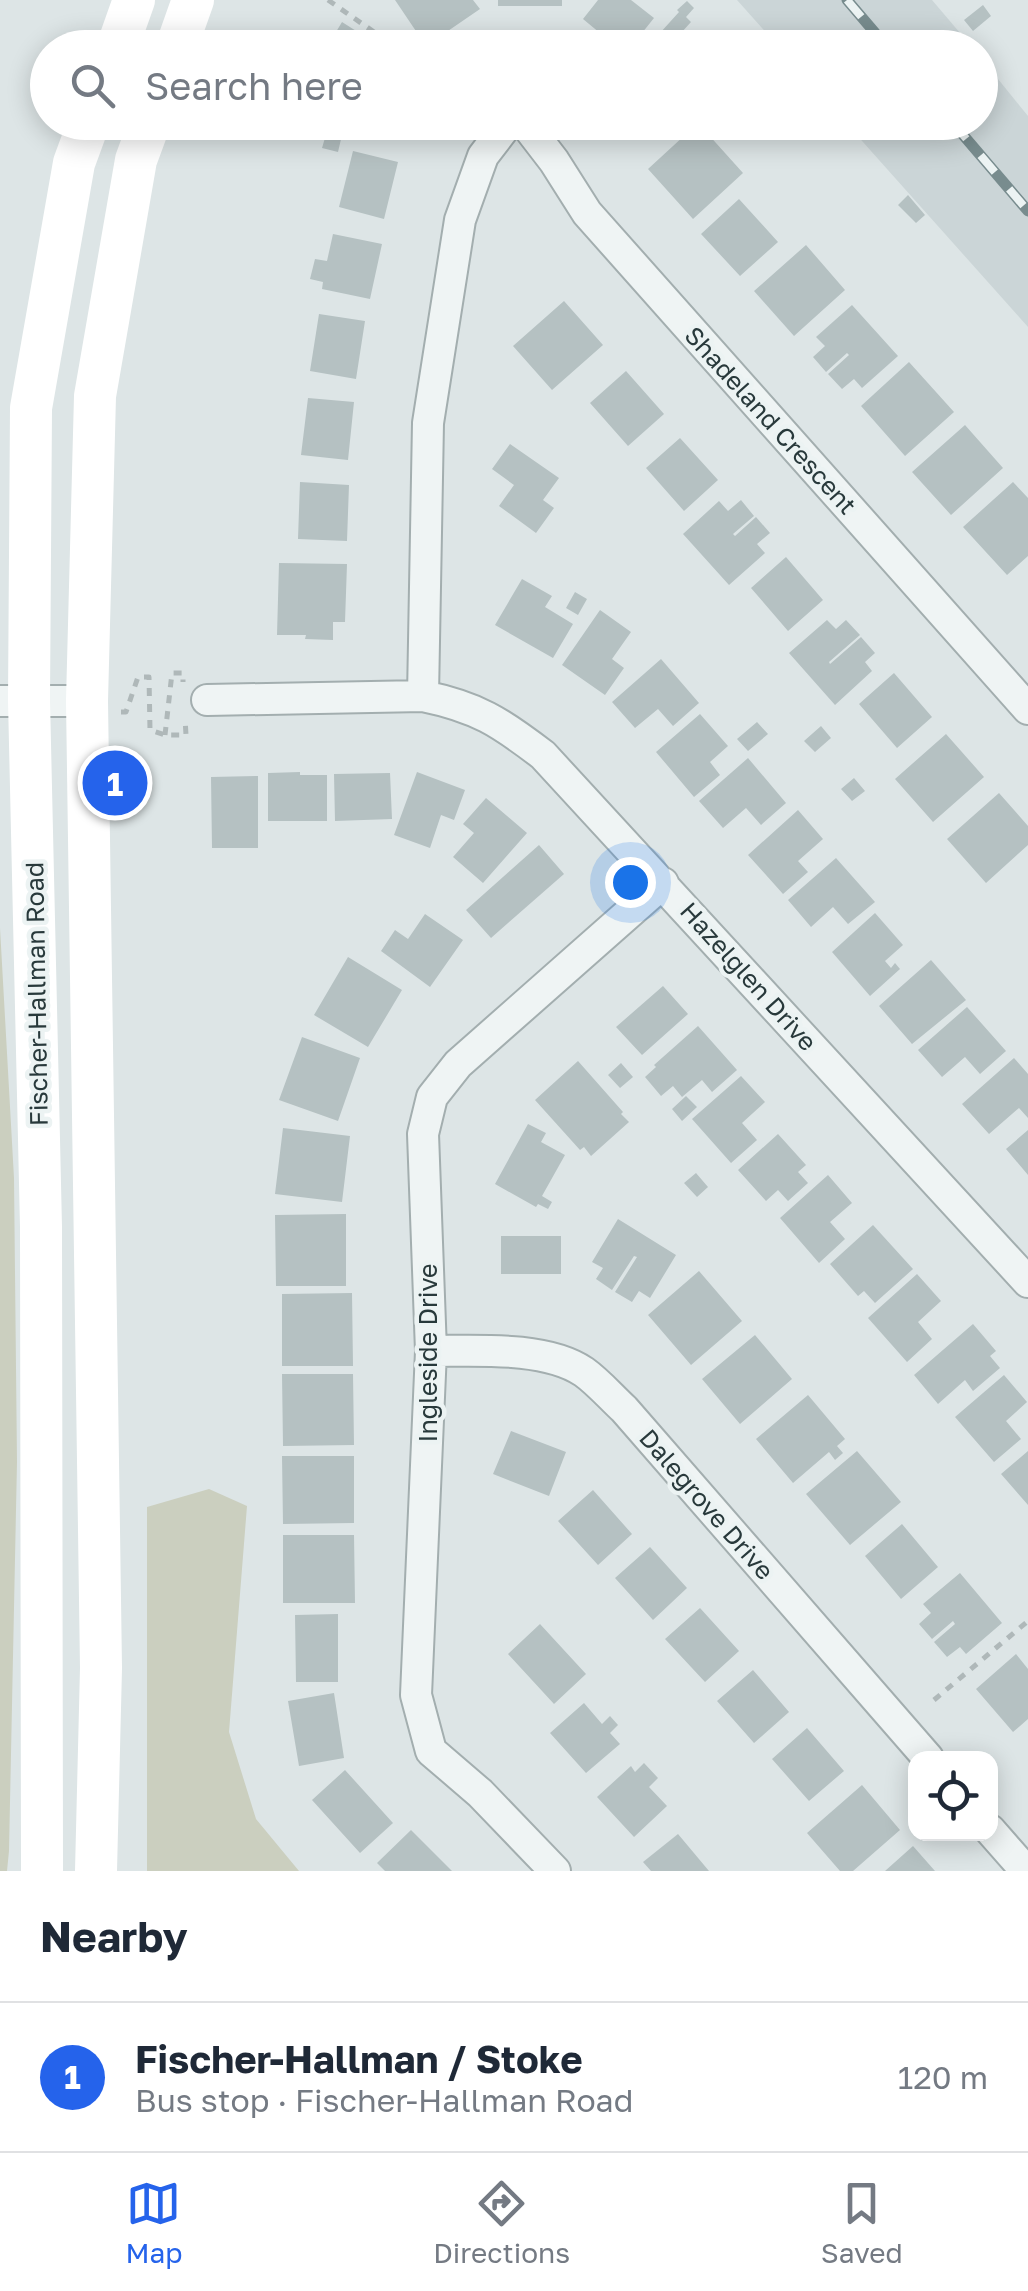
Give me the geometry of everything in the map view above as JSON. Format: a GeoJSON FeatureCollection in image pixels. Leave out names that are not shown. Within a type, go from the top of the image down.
{"type":"FeatureCollection","features":[{"type":"Feature","properties":{"kind":"main road"},"geometry":{"type":"LineString","coordinates":[[123,30],[134,0]]}},
{"type":"Feature","properties":{"kind":"main road"},"geometry":{"type":"LineString","coordinates":[[182,30],[193,0]]}},
{"type":"Feature","properties":{"kind":"main road","name":"Fischer-Hallman Road"},"geometry":{"type":"LineString","coordinates":[[42,1871],[42,1227],[14,701],[31,408],[74,164],[83,140]]}},
{"type":"Feature","properties":{"kind":"main road"},"geometry":{"type":"LineString","coordinates":[[96,1871],[102,1668],[103,706],[94,396],[136,160],[143,140]]}},
{"type":"Feature","properties":{"kind":"street"},"geometry":{"type":"LineString","coordinates":[[423,696],[428,424],[460,220],[483,156],[495,140]]}},
{"type":"Feature","properties":{"kind":"street","name":"Shadeland Crescent"},"geometry":{"type":"LineString","coordinates":[[538,140],[587,213],[1028,709]]}},
{"type":"Feature","properties":{"kind":"street","name":"Hazelglen Drive"},"geometry":{"type":"LineString","coordinates":[[207,700],[423,696],[458,703],[503,724],[544,755],[1028,1282]]}},
{"type":"Feature","properties":{"kind":"street"},"geometry":{"type":"LineString","coordinates":[[14,701],[103,706]]}},
{"type":"Feature","properties":{"kind":"street","name":"Ingleside Drive"},"geometry":{"type":"LineString","coordinates":[[555,1871],[480,1793],[432,1752],[416,1695],[432,1351],[424,1134],[432,1096],[458,1064],[663,883]]}},
{"type":"Feature","properties":{"kind":"street","name":"Dalegrove Drive"},"geometry":{"type":"LineString","coordinates":[[432,1351],[543,1356],[582,1371],[624,1409],[922,1751]]}},
{"type":"Feature","properties":{"kind":"street"},"geometry":{"type":"LineString","coordinates":[[998,1839],[1026,1871]]}},
{"type":"Feature","properties":{"kind":"path"},"geometry":{"type":"LineString","coordinates":[[328,0],[370,30]]}},
{"type":"Feature","properties":{"kind":"path"},"geometry":{"type":"LineString","coordinates":[[103,706],[126,712],[138,677],[148,677],[150,730],[186,735]]}},
{"type":"Feature","properties":{"kind":"path"},"geometry":{"type":"LineString","coordinates":[[934,1700],[1028,1621]]}},
{"type":"Feature","properties":{"kind":"shaded area"},"geometry":{"type":"Polygon","coordinates":[[[737,0],[932,0],[958,30],[764,30],[737,0]]]}},
{"type":"Feature","properties":{"kind":"shaded area"},"geometry":{"type":"Polygon","coordinates":[[[998,79],[1028,116],[1028,327],[861,140],[998,140],[998,79]]]}},
{"type":"Feature","properties":{"kind":"green space"},"geometry":{"type":"Polygon","coordinates":[[[0,928],[14,1178],[17,1462],[7,1871],[0,1871],[0,928]]]}},
{"type":"Feature","properties":{"kind":"green space"},"geometry":{"type":"Polygon","coordinates":[[[209,1489],[247,1506],[229,1732],[256,1819],[299,1871],[147,1871],[147,1507],[209,1489]]]}},
{"type":"Feature","properties":{"kind":"building"},"geometry":{"type":"Polygon","coordinates":[[[395,0],[473,0],[480,9],[449,30],[415,30],[395,0]]]}},
{"type":"Feature","properties":{"kind":"building"},"geometry":{"type":"Polygon","coordinates":[[[498,0],[562,0],[562,6],[498,6],[498,0]]]}},
{"type":"Feature","properties":{"kind":"building"},"geometry":{"type":"Polygon","coordinates":[[[598,0],[631,0],[654,18],[644,30],[596,30],[583,19],[598,0]]]}},
{"type":"Feature","properties":{"kind":"building"},"geometry":{"type":"Polygon","coordinates":[[[687,1],[694,8],[686,17],[691,22],[684,30],[663,30],[679,12],[687,1]]]}},
{"type":"Feature","properties":{"kind":"building"},"geometry":{"type":"Polygon","coordinates":[[[983,5],[991,16],[974,30],[964,20],[983,5]]]}},
{"type":"Feature","properties":{"kind":"building"},"geometry":{"type":"Polygon","coordinates":[[[342,22],[355,30],[337,30],[342,22]]]}},
{"type":"Feature","properties":{"kind":"building"},"geometry":{"type":"Polygon","coordinates":[[[324,140],[341,140],[338,152],[322,148],[324,140]]]}},
{"type":"Feature","properties":{"kind":"building"},"geometry":{"type":"Polygon","coordinates":[[[680,140],[713,140],[743,173],[693,219],[648,169],[680,140]]]}},
{"type":"Feature","properties":{"kind":"building"},"geometry":{"type":"Polygon","coordinates":[[[353,151],[398,162],[384,219],[339,207],[353,151]]]}},
{"type":"Feature","properties":{"kind":"building"},"geometry":{"type":"Polygon","coordinates":[[[908,195],[925,215],[916,223],[898,205],[908,195]]]}},
{"type":"Feature","properties":{"kind":"building"},"geometry":{"type":"Polygon","coordinates":[[[739,199],[778,242],[740,276],[701,234],[739,199]]]}},
{"type":"Feature","properties":{"kind":"building"},"geometry":{"type":"Polygon","coordinates":[[[333,234],[382,244],[370,299],[322,289],[323,282],[310,279],[315,259],[327,261],[333,234]]]}},
{"type":"Feature","properties":{"kind":"building"},"geometry":{"type":"Polygon","coordinates":[[[806,245],[845,290],[794,336],[754,291],[806,245]]]}},
{"type":"Feature","properties":{"kind":"building"},"geometry":{"type":"Polygon","coordinates":[[[564,301],[603,345],[552,390],[513,346],[564,301]]]}},
{"type":"Feature","properties":{"kind":"building"},"geometry":{"type":"Polygon","coordinates":[[[852,305],[898,356],[862,388],[854,379],[842,389],[828,374],[849,355],[826,372],[813,357],[825,346],[816,337],[852,305]]]}},
{"type":"Feature","properties":{"kind":"building"},"geometry":{"type":"Polygon","coordinates":[[[319,314],[365,321],[356,379],[310,371],[319,314]]]}},
{"type":"Feature","properties":{"kind":"building"},"geometry":{"type":"Polygon","coordinates":[[[909,362],[954,412],[905,456],[861,406],[909,362]]]}},
{"type":"Feature","properties":{"kind":"building"},"geometry":{"type":"Polygon","coordinates":[[[626,371],[664,414],[628,446],[590,403],[626,371]]]}},
{"type":"Feature","properties":{"kind":"building"},"geometry":{"type":"Polygon","coordinates":[[[308,398],[354,402],[348,460],[301,455],[308,398]]]}},
{"type":"Feature","properties":{"kind":"building"},"geometry":{"type":"Polygon","coordinates":[[[965,425],[1003,468],[951,515],[912,472],[965,425]]]}},
{"type":"Feature","properties":{"kind":"building"},"geometry":{"type":"Polygon","coordinates":[[[680,438],[718,480],[684,511],[646,468],[680,438]]]}},
{"type":"Feature","properties":{"kind":"building"},"geometry":{"type":"Polygon","coordinates":[[[510,444],[559,478],[543,500],[554,508],[536,533],[499,506],[514,485],[492,469],[510,444]]]}},
{"type":"Feature","properties":{"kind":"building"},"geometry":{"type":"Polygon","coordinates":[[[300,482],[349,485],[347,541],[298,539],[300,482]]]}},
{"type":"Feature","properties":{"kind":"building"},"geometry":{"type":"Polygon","coordinates":[[[1013,482],[1028,498],[1028,556],[1007,575],[963,527],[1013,482]]]}},
{"type":"Feature","properties":{"kind":"building"},"geometry":{"type":"Polygon","coordinates":[[[741,500],[754,516],[733,534],[756,517],[770,533],[757,544],[765,553],[729,585],[683,534],[719,501],[728,511],[741,500]]]}},
{"type":"Feature","properties":{"kind":"building"},"geometry":{"type":"Polygon","coordinates":[[[786,557],[823,600],[788,631],[751,588],[786,557]]]}},
{"type":"Feature","properties":{"kind":"building"},"geometry":{"type":"Polygon","coordinates":[[[279,563],[347,564],[345,622],[333,622],[333,640],[277,635],[279,563]]]}},
{"type":"Feature","properties":{"kind":"building"},"geometry":{"type":"Polygon","coordinates":[[[522,579],[552,596],[545,607],[573,624],[553,658],[495,625],[522,579]]]}},
{"type":"Feature","properties":{"kind":"building"},"geometry":{"type":"Polygon","coordinates":[[[575,592],[587,599],[578,615],[566,608],[575,592]]]}},
{"type":"Feature","properties":{"kind":"building"},"geometry":{"type":"Polygon","coordinates":[[[600,610],[631,632],[612,659],[624,668],[605,695],[562,665],[600,610]]]}},
{"type":"Feature","properties":{"kind":"building"},"geometry":{"type":"Polygon","coordinates":[[[827,620],[836,629],[846,620],[860,635],[830,664],[861,637],[875,653],[865,662],[872,671],[835,705],[789,653],[827,620]]]}},
{"type":"Feature","properties":{"kind":"building"},"geometry":{"type":"Polygon","coordinates":[[[661,659],[699,703],[673,726],[658,709],[635,728],[612,702],[661,659]]]}},
{"type":"Feature","properties":{"kind":"building"},"geometry":{"type":"Polygon","coordinates":[[[894,673],[932,717],[897,748],[859,704],[894,673]]]}},
{"type":"Feature","properties":{"kind":"building"},"geometry":{"type":"Polygon","coordinates":[[[700,714],[728,746],[710,762],[720,775],[694,797],[656,752],[700,714]]]}},
{"type":"Feature","properties":{"kind":"building"},"geometry":{"type":"Polygon","coordinates":[[[757,722],[768,734],[748,751],[737,739],[757,722]]]}},
{"type":"Feature","properties":{"kind":"building"},"geometry":{"type":"Polygon","coordinates":[[[821,726],[831,738],[815,752],[804,741],[821,726]]]}},
{"type":"Feature","properties":{"kind":"building"},"geometry":{"type":"Polygon","coordinates":[[[946,734],[984,777],[933,822],[895,779],[946,734]]]}},
{"type":"Feature","properties":{"kind":"building"},"geometry":{"type":"Polygon","coordinates":[[[748,758],[786,803],[761,825],[746,808],[723,828],[699,801],[748,758]]]}},
{"type":"Feature","properties":{"kind":"building"},"geometry":{"type":"Polygon","coordinates":[[[417,772],[465,790],[454,820],[441,815],[430,848],[394,835],[417,772]]]}},
{"type":"Feature","properties":{"kind":"building"},"geometry":{"type":"Polygon","coordinates":[[[268,773],[327,775],[327,821],[268,821],[268,773]]]}},
{"type":"Feature","properties":{"kind":"building"},"geometry":{"type":"Polygon","coordinates":[[[390,773],[392,819],[335,821],[334,774],[390,773]]]}},
{"type":"Feature","properties":{"kind":"building"},"geometry":{"type":"Polygon","coordinates":[[[258,776],[258,848],[212,848],[211,777],[258,776]]]}},
{"type":"Feature","properties":{"kind":"building"},"geometry":{"type":"Polygon","coordinates":[[[854,778],[865,791],[852,801],[841,789],[854,778]]]}},
{"type":"Feature","properties":{"kind":"building"},"geometry":{"type":"Polygon","coordinates":[[[999,793],[1028,826],[1028,845],[986,883],[947,839],[999,793]]]}},
{"type":"Feature","properties":{"kind":"building"},"geometry":{"type":"Polygon","coordinates":[[[486,798],[527,833],[483,883],[453,857],[474,833],[463,824],[486,798]]]}},
{"type":"Feature","properties":{"kind":"building"},"geometry":{"type":"Polygon","coordinates":[[[798,810],[823,839],[798,861],[808,872],[783,894],[748,855],[798,810]]]}},
{"type":"Feature","properties":{"kind":"building"},"geometry":{"type":"Polygon","coordinates":[[[539,845],[564,874],[491,938],[466,910],[539,845]]]}},
{"type":"Feature","properties":{"kind":"building"},"geometry":{"type":"Polygon","coordinates":[[[836,858],[875,902],[848,924],[833,907],[811,927],[788,900],[836,858]]]}},
{"type":"Feature","properties":{"kind":"building"},"geometry":{"type":"Polygon","coordinates":[[[875,913],[903,945],[885,961],[891,968],[895,963],[900,969],[870,996],[832,952],[875,913]]]}},
{"type":"Feature","properties":{"kind":"building"},"geometry":{"type":"Polygon","coordinates":[[[425,914],[463,940],[430,987],[381,951],[395,930],[408,939],[425,914]]]}},
{"type":"Feature","properties":{"kind":"building"},"geometry":{"type":"Polygon","coordinates":[[[348,957],[402,990],[368,1047],[314,1015],[348,957]]]}},
{"type":"Feature","properties":{"kind":"building"},"geometry":{"type":"Polygon","coordinates":[[[931,960],[966,1000],[912,1044],[879,1006],[931,960]]]}},
{"type":"Feature","properties":{"kind":"building"},"geometry":{"type":"Polygon","coordinates":[[[663,986],[688,1014],[642,1055],[616,1027],[663,986]]]}},
{"type":"Feature","properties":{"kind":"building"},"geometry":{"type":"Polygon","coordinates":[[[967,1007],[1006,1051],[980,1074],[965,1057],[942,1077],[918,1050],[967,1007]]]}},
{"type":"Feature","properties":{"kind":"building"},"geometry":{"type":"Polygon","coordinates":[[[698,1026],[737,1070],[712,1092],[702,1080],[682,1097],[673,1086],[661,1096],[645,1077],[698,1026]]]}},
{"type":"Feature","properties":{"kind":"building"},"geometry":{"type":"Polygon","coordinates":[[[302,1037],[360,1058],[338,1121],[279,1100],[302,1037]]]}},
{"type":"Feature","properties":{"kind":"building"},"geometry":{"type":"Polygon","coordinates":[[[1014,1058],[1028,1074],[1028,1118],[1019,1108],[989,1134],[962,1104],[1014,1058]]]}},
{"type":"Feature","properties":{"kind":"building"},"geometry":{"type":"Polygon","coordinates":[[[578,1061],[629,1122],[591,1156],[584,1147],[580,1150],[535,1100],[578,1061]]]}},
{"type":"Feature","properties":{"kind":"building"},"geometry":{"type":"Polygon","coordinates":[[[621,1063],[633,1077],[620,1088],[608,1075],[621,1063]]]}},
{"type":"Feature","properties":{"kind":"building"},"geometry":{"type":"Polygon","coordinates":[[[741,1076],[765,1102],[742,1123],[757,1140],[731,1163],[692,1119],[741,1076]]]}},
{"type":"Feature","properties":{"kind":"building"},"geometry":{"type":"Polygon","coordinates":[[[686,1096],[697,1107],[682,1121],[672,1109],[686,1096]]]}},
{"type":"Feature","properties":{"kind":"building"},"geometry":{"type":"Polygon","coordinates":[[[528,1124],[546,1133],[541,1142],[565,1155],[542,1196],[552,1202],[548,1209],[538,1204],[536,1207],[495,1184],[528,1124]]]}},
{"type":"Feature","properties":{"kind":"building"},"geometry":{"type":"Polygon","coordinates":[[[283,1128],[350,1136],[342,1202],[275,1194],[283,1128]]]}},
{"type":"Feature","properties":{"kind":"building"},"geometry":{"type":"Polygon","coordinates":[[[1028,1130],[1028,1175],[1006,1149],[1028,1130]]]}},
{"type":"Feature","properties":{"kind":"building"},"geometry":{"type":"Polygon","coordinates":[[[778,1134],[806,1165],[798,1172],[808,1183],[788,1201],[778,1190],[766,1201],[738,1170],[778,1134]]]}},
{"type":"Feature","properties":{"kind":"building"},"geometry":{"type":"Polygon","coordinates":[[[696,1173],[708,1187],[697,1197],[684,1183],[696,1173]]]}},
{"type":"Feature","properties":{"kind":"building"},"geometry":{"type":"Polygon","coordinates":[[[828,1175],[852,1203],[830,1222],[845,1239],[819,1263],[780,1218],[828,1175]]]}},
{"type":"Feature","properties":{"kind":"building"},"geometry":{"type":"Polygon","coordinates":[[[346,1214],[346,1286],[276,1286],[275,1215],[346,1214]]]}},
{"type":"Feature","properties":{"kind":"building"},"geometry":{"type":"Polygon","coordinates":[[[618,1219],[676,1255],[650,1298],[639,1291],[632,1302],[615,1292],[637,1257],[612,1290],[596,1279],[603,1268],[592,1262],[618,1219]]]}},
{"type":"Feature","properties":{"kind":"building"},"geometry":{"type":"Polygon","coordinates":[[[873,1225],[913,1269],[875,1303],[864,1291],[858,1296],[830,1264],[873,1225]]]}},
{"type":"Feature","properties":{"kind":"building"},"geometry":{"type":"Polygon","coordinates":[[[501,1236],[561,1236],[561,1274],[501,1274],[501,1236]]]}},
{"type":"Feature","properties":{"kind":"building"},"geometry":{"type":"Polygon","coordinates":[[[699,1271],[742,1321],[691,1365],[648,1315],[699,1271]]]}},
{"type":"Feature","properties":{"kind":"building"},"geometry":{"type":"Polygon","coordinates":[[[917,1274],[941,1301],[918,1322],[932,1339],[907,1362],[868,1318],[917,1274]]]}},
{"type":"Feature","properties":{"kind":"building"},"geometry":{"type":"Polygon","coordinates":[[[352,1293],[353,1366],[282,1366],[282,1294],[352,1293]]]}},
{"type":"Feature","properties":{"kind":"building"},"geometry":{"type":"Polygon","coordinates":[[[973,1324],[996,1351],[990,1356],[1000,1368],[973,1391],[965,1380],[938,1404],[914,1375],[973,1324]]]}},
{"type":"Feature","properties":{"kind":"building"},"geometry":{"type":"Polygon","coordinates":[[[755,1335],[792,1379],[740,1424],[702,1379],[755,1335]]]}},
{"type":"Feature","properties":{"kind":"building"},"geometry":{"type":"Polygon","coordinates":[[[282,1374],[353,1374],[354,1445],[283,1446],[282,1374]]]}},
{"type":"Feature","properties":{"kind":"building"},"geometry":{"type":"Polygon","coordinates":[[[1004,1375],[1027,1402],[1006,1421],[1021,1439],[994,1462],[955,1417],[1004,1375]]]}},
{"type":"Feature","properties":{"kind":"building"},"geometry":{"type":"Polygon","coordinates":[[[808,1395],[845,1439],[837,1446],[843,1453],[835,1460],[829,1452],[793,1483],[756,1439],[808,1395]]]}},
{"type":"Feature","properties":{"kind":"building"},"geometry":{"type":"Polygon","coordinates":[[[511,1431],[566,1452],[549,1496],[493,1474],[511,1431]]]}},
{"type":"Feature","properties":{"kind":"building"},"geometry":{"type":"Polygon","coordinates":[[[857,1451],[901,1502],[850,1545],[806,1494],[857,1451]]]}},
{"type":"Feature","properties":{"kind":"building"},"geometry":{"type":"Polygon","coordinates":[[[1028,1451],[1028,1505],[1001,1474],[1028,1451]]]}},
{"type":"Feature","properties":{"kind":"building"},"geometry":{"type":"Polygon","coordinates":[[[282,1456],[354,1456],[354,1523],[283,1524],[282,1456]]]}},
{"type":"Feature","properties":{"kind":"building"},"geometry":{"type":"Polygon","coordinates":[[[593,1490],[632,1534],[598,1565],[558,1521],[593,1490]]]}},
{"type":"Feature","properties":{"kind":"building"},"geometry":{"type":"Polygon","coordinates":[[[902,1524],[938,1567],[901,1599],[865,1556],[902,1524]]]}},
{"type":"Feature","properties":{"kind":"building"},"geometry":{"type":"Polygon","coordinates":[[[283,1535],[354,1535],[355,1603],[283,1603],[283,1535]]]}},
{"type":"Feature","properties":{"kind":"building"},"geometry":{"type":"Polygon","coordinates":[[[650,1547],[687,1588],[653,1620],[615,1578],[650,1547]]]}},
{"type":"Feature","properties":{"kind":"building"},"geometry":{"type":"Polygon","coordinates":[[[960,1573],[1002,1623],[966,1654],[960,1647],[947,1657],[934,1642],[955,1624],[953,1621],[932,1639],[919,1624],[931,1613],[923,1604],[960,1573]]]}},
{"type":"Feature","properties":{"kind":"building"},"geometry":{"type":"Polygon","coordinates":[[[700,1608],[739,1651],[705,1682],[665,1639],[700,1608]]]}},
{"type":"Feature","properties":{"kind":"building"},"geometry":{"type":"Polygon","coordinates":[[[338,1614],[338,1682],[296,1682],[295,1615],[338,1614]]]}},
{"type":"Feature","properties":{"kind":"building"},"geometry":{"type":"Polygon","coordinates":[[[540,1624],[586,1674],[554,1704],[508,1654],[540,1624]]]}},
{"type":"Feature","properties":{"kind":"building"},"geometry":{"type":"Polygon","coordinates":[[[1016,1654],[1028,1669],[1028,1719],[1013,1732],[976,1689],[1016,1654]]]}},
{"type":"Feature","properties":{"kind":"building"},"geometry":{"type":"Polygon","coordinates":[[[753,1670],[789,1712],[754,1743],[717,1701],[753,1670]]]}},
{"type":"Feature","properties":{"kind":"building"},"geometry":{"type":"Polygon","coordinates":[[[334,1693],[344,1758],[299,1766],[288,1701],[334,1693]]]}},
{"type":"Feature","properties":{"kind":"building"},"geometry":{"type":"Polygon","coordinates":[[[584,1703],[602,1724],[610,1716],[618,1725],[610,1733],[620,1744],[586,1773],[550,1733],[584,1703]]]}},
{"type":"Feature","properties":{"kind":"building"},"geometry":{"type":"Polygon","coordinates":[[[807,1728],[844,1771],[809,1801],[772,1759],[807,1728]]]}},
{"type":"Feature","properties":{"kind":"building"},"geometry":{"type":"Polygon","coordinates":[[[644,1763],[658,1778],[649,1787],[667,1806],[634,1837],[597,1797],[631,1766],[635,1772],[644,1763]]]}},
{"type":"Feature","properties":{"kind":"building"},"geometry":{"type":"Polygon","coordinates":[[[345,1770],[393,1823],[360,1853],[312,1800],[345,1770]]]}},
{"type":"Feature","properties":{"kind":"building"},"geometry":{"type":"Polygon","coordinates":[[[862,1785],[900,1830],[853,1871],[840,1871],[807,1833],[862,1785]]]}},
{"type":"Feature","properties":{"kind":"building"},"geometry":{"type":"Polygon","coordinates":[[[411,1830],[452,1871],[385,1871],[377,1863],[411,1830]]]}},
{"type":"Feature","properties":{"kind":"building"},"geometry":{"type":"Polygon","coordinates":[[[678,1834],[709,1871],[651,1871],[643,1862],[678,1834]]]}},
{"type":"Feature","properties":{"kind":"building"},"geometry":{"type":"Polygon","coordinates":[[[913,1846],[935,1871],[885,1871],[913,1846]]]}},
{"type":"Feature","properties":{"kind":"railway"},"geometry":{"type":"LineString","coordinates":[[847,0],[873,30]]}},
{"type":"Feature","properties":{"kind":"railway"},"geometry":{"type":"LineString","coordinates":[[967,140],[1028,211]]}},
{"type":"Feature","properties":{"kind":"place","name":"Fischer-Hallman / Stoke"},"geometry":{"type":"Point","coordinates":[115,783]}}]}
